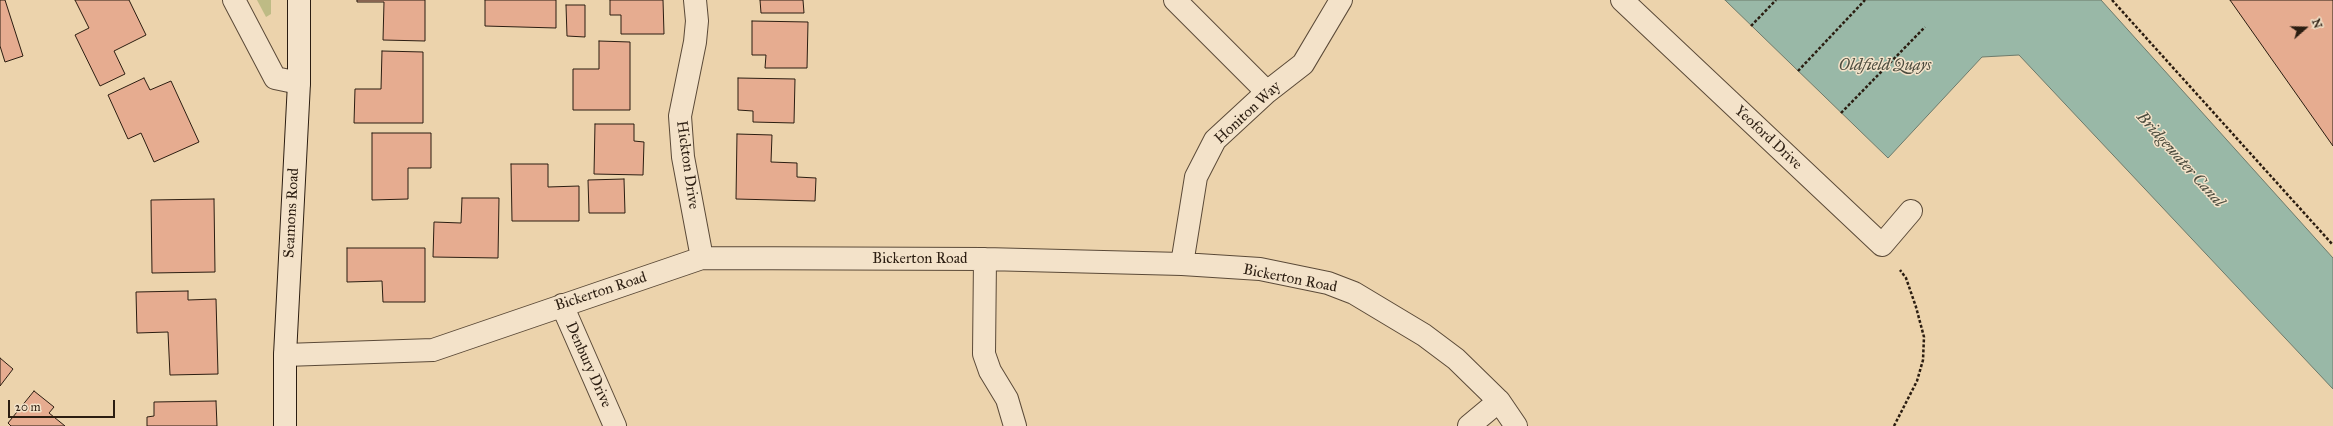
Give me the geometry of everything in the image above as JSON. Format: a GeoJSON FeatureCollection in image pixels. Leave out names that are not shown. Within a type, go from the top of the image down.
{"type":"FeatureCollection","features":[{"type":"Feature","properties":{"kind":"street"},"geometry":{"type":"LineString","coordinates":[[234,0],[275,78],[299,83]]}},
{"type":"Feature","properties":{"kind":"street","name":"Seamons Road"},"geometry":{"type":"LineString","coordinates":[[285,426],[285,354],[299,83],[299,0]]}},
{"type":"Feature","properties":{"kind":"street","name":"Hickton Drive"},"geometry":{"type":"LineString","coordinates":[[695,0],[697,21],[695,42],[680,116],[683,157],[702,258]]}},
{"type":"Feature","properties":{"kind":"street"},"geometry":{"type":"LineString","coordinates":[[1175,0],[1267,92]]}},
{"type":"Feature","properties":{"kind":"street","name":"Honiton Way"},"geometry":{"type":"LineString","coordinates":[[1182,264],[1196,177],[1215,140],[1267,92],[1303,64],[1341,0]]}},
{"type":"Feature","properties":{"kind":"street","name":"Yeoford Drive"},"geometry":{"type":"LineString","coordinates":[[1622,0],[1882,245]]}},
{"type":"Feature","properties":{"kind":"street"},"geometry":{"type":"LineString","coordinates":[[1882,245],[1910,211]]}},
{"type":"Feature","properties":{"kind":"street","name":"Bickerton Road"},"geometry":{"type":"LineString","coordinates":[[285,354],[433,350],[562,304],[702,258],[985,259],[1182,264],[1260,269],[1328,283],[1354,293],[1418,332],[1450,354],[1499,401],[1516,426]]}},
{"type":"Feature","properties":{"kind":"street"},"geometry":{"type":"LineString","coordinates":[[985,259],[984,354],[990,372],[1007,399],[1015,426]]}},
{"type":"Feature","properties":{"kind":"street","name":"Denbury Drive"},"geometry":{"type":"LineString","coordinates":[[562,304],[615,426]]}},
{"type":"Feature","properties":{"kind":"street"},"geometry":{"type":"LineString","coordinates":[[1469,426],[1499,401]]}},
{"type":"Feature","properties":{"kind":"path"},"geometry":{"type":"LineString","coordinates":[[1752,26],[1776,0]]}},
{"type":"Feature","properties":{"kind":"path"},"geometry":{"type":"LineString","coordinates":[[1798,71],[1865,0]]}},
{"type":"Feature","properties":{"kind":"path"},"geometry":{"type":"LineString","coordinates":[[2112,0],[2333,245]]}},
{"type":"Feature","properties":{"kind":"path"},"geometry":{"type":"LineString","coordinates":[[1841,113],[1925,27]]}},
{"type":"Feature","properties":{"kind":"path"},"geometry":{"type":"LineString","coordinates":[[1882,245],[1906,278],[1924,337],[1923,360],[1917,381],[1894,426]]}},
{"type":"Feature","properties":{"kind":"shaded area"},"geometry":{"type":"Polygon","coordinates":[[[257,0],[271,0],[271,14],[266,17],[257,0]]]}},
{"type":"Feature","properties":{"kind":"water"},"geometry":{"type":"Polygon","coordinates":[[[1725,0],[2101,0],[2333,258],[2333,389],[2019,55],[1982,57],[1888,158],[1725,0]]]}},
{"type":"Feature","properties":{"kind":"building"},"geometry":{"type":"Polygon","coordinates":[[[0,0],[5,0],[23,56],[5,62],[0,46],[0,0]]]}},
{"type":"Feature","properties":{"kind":"building"},"geometry":{"type":"Polygon","coordinates":[[[75,0],[129,0],[146,35],[114,51],[125,74],[100,86],[75,35],[89,28],[75,0]]]}},
{"type":"Feature","properties":{"kind":"building"},"geometry":{"type":"Polygon","coordinates":[[[357,0],[425,0],[425,41],[383,40],[384,2],[357,2],[357,0]]]}},
{"type":"Feature","properties":{"kind":"building"},"geometry":{"type":"Polygon","coordinates":[[[485,0],[556,0],[556,28],[485,26],[485,0]]]}},
{"type":"Feature","properties":{"kind":"building"},"geometry":{"type":"Polygon","coordinates":[[[610,0],[663,0],[664,34],[621,34],[621,15],[610,15],[610,0]]]}},
{"type":"Feature","properties":{"kind":"building"},"geometry":{"type":"Polygon","coordinates":[[[760,0],[803,0],[804,13],[761,13],[760,0]]]}},
{"type":"Feature","properties":{"kind":"building"},"geometry":{"type":"Polygon","coordinates":[[[2230,0],[2333,0],[2333,146],[2230,0]]]}},
{"type":"Feature","properties":{"kind":"building"},"geometry":{"type":"Polygon","coordinates":[[[566,5],[585,5],[585,37],[567,36],[566,5]]]}},
{"type":"Feature","properties":{"kind":"building"},"geometry":{"type":"Polygon","coordinates":[[[752,21],[808,22],[807,68],[765,68],[766,55],[752,55],[752,21]]]}},
{"type":"Feature","properties":{"kind":"building"},"geometry":{"type":"Polygon","coordinates":[[[599,41],[630,42],[630,110],[573,110],[573,69],[599,69],[599,41]]]}},
{"type":"Feature","properties":{"kind":"building"},"geometry":{"type":"Polygon","coordinates":[[[382,51],[423,52],[423,123],[354,123],[355,89],[381,89],[382,51]]]}},
{"type":"Feature","properties":{"kind":"building"},"geometry":{"type":"Polygon","coordinates":[[[144,78],[150,90],[171,81],[199,142],[154,162],[141,133],[128,139],[108,95],[144,78]]]}},
{"type":"Feature","properties":{"kind":"building"},"geometry":{"type":"Polygon","coordinates":[[[738,78],[795,79],[794,123],[753,122],[753,111],[738,110],[738,78]]]}},
{"type":"Feature","properties":{"kind":"building"},"geometry":{"type":"Polygon","coordinates":[[[595,124],[634,124],[634,141],[644,142],[643,175],[594,174],[595,124]]]}},
{"type":"Feature","properties":{"kind":"building"},"geometry":{"type":"Polygon","coordinates":[[[372,133],[431,133],[431,168],[408,168],[408,199],[372,200],[372,133]]]}},
{"type":"Feature","properties":{"kind":"building"},"geometry":{"type":"Polygon","coordinates":[[[737,134],[772,135],[771,162],[797,163],[797,177],[816,178],[815,201],[736,199],[737,134]]]}},
{"type":"Feature","properties":{"kind":"building"},"geometry":{"type":"Polygon","coordinates":[[[511,164],[548,164],[548,187],[579,186],[579,221],[512,221],[511,164]]]}},
{"type":"Feature","properties":{"kind":"building"},"geometry":{"type":"Polygon","coordinates":[[[624,179],[625,213],[589,213],[588,180],[624,179]]]}},
{"type":"Feature","properties":{"kind":"building"},"geometry":{"type":"Polygon","coordinates":[[[462,198],[499,198],[498,258],[433,257],[434,222],[461,223],[462,198]]]}},
{"type":"Feature","properties":{"kind":"building"},"geometry":{"type":"Polygon","coordinates":[[[214,199],[215,272],[152,273],[151,200],[214,199]]]}},
{"type":"Feature","properties":{"kind":"building"},"geometry":{"type":"Polygon","coordinates":[[[347,248],[425,248],[425,302],[383,302],[382,281],[347,282],[347,248]]]}},
{"type":"Feature","properties":{"kind":"building"},"geometry":{"type":"Polygon","coordinates":[[[188,291],[188,300],[216,299],[218,374],[170,375],[168,332],[137,333],[136,292],[188,291]]]}},
{"type":"Feature","properties":{"kind":"building"},"geometry":{"type":"Polygon","coordinates":[[[0,358],[13,369],[0,386],[0,358]]]}},
{"type":"Feature","properties":{"kind":"building"},"geometry":{"type":"Polygon","coordinates":[[[34,391],[54,407],[49,413],[65,426],[11,426],[8,423],[34,391]]]}},
{"type":"Feature","properties":{"kind":"building"},"geometry":{"type":"Polygon","coordinates":[[[216,401],[217,426],[147,426],[147,417],[154,416],[154,402],[216,401]]]}},
{"type":"Feature","properties":{"kind":"water label","name":"Oldfield Quays"},"geometry":{"type":"Point","coordinates":[1885,66]}},
{"type":"Feature","properties":{"kind":"water label","name":"Bridgewater Canal"},"geometry":{"type":"Point","coordinates":[2180,160]}}]}
